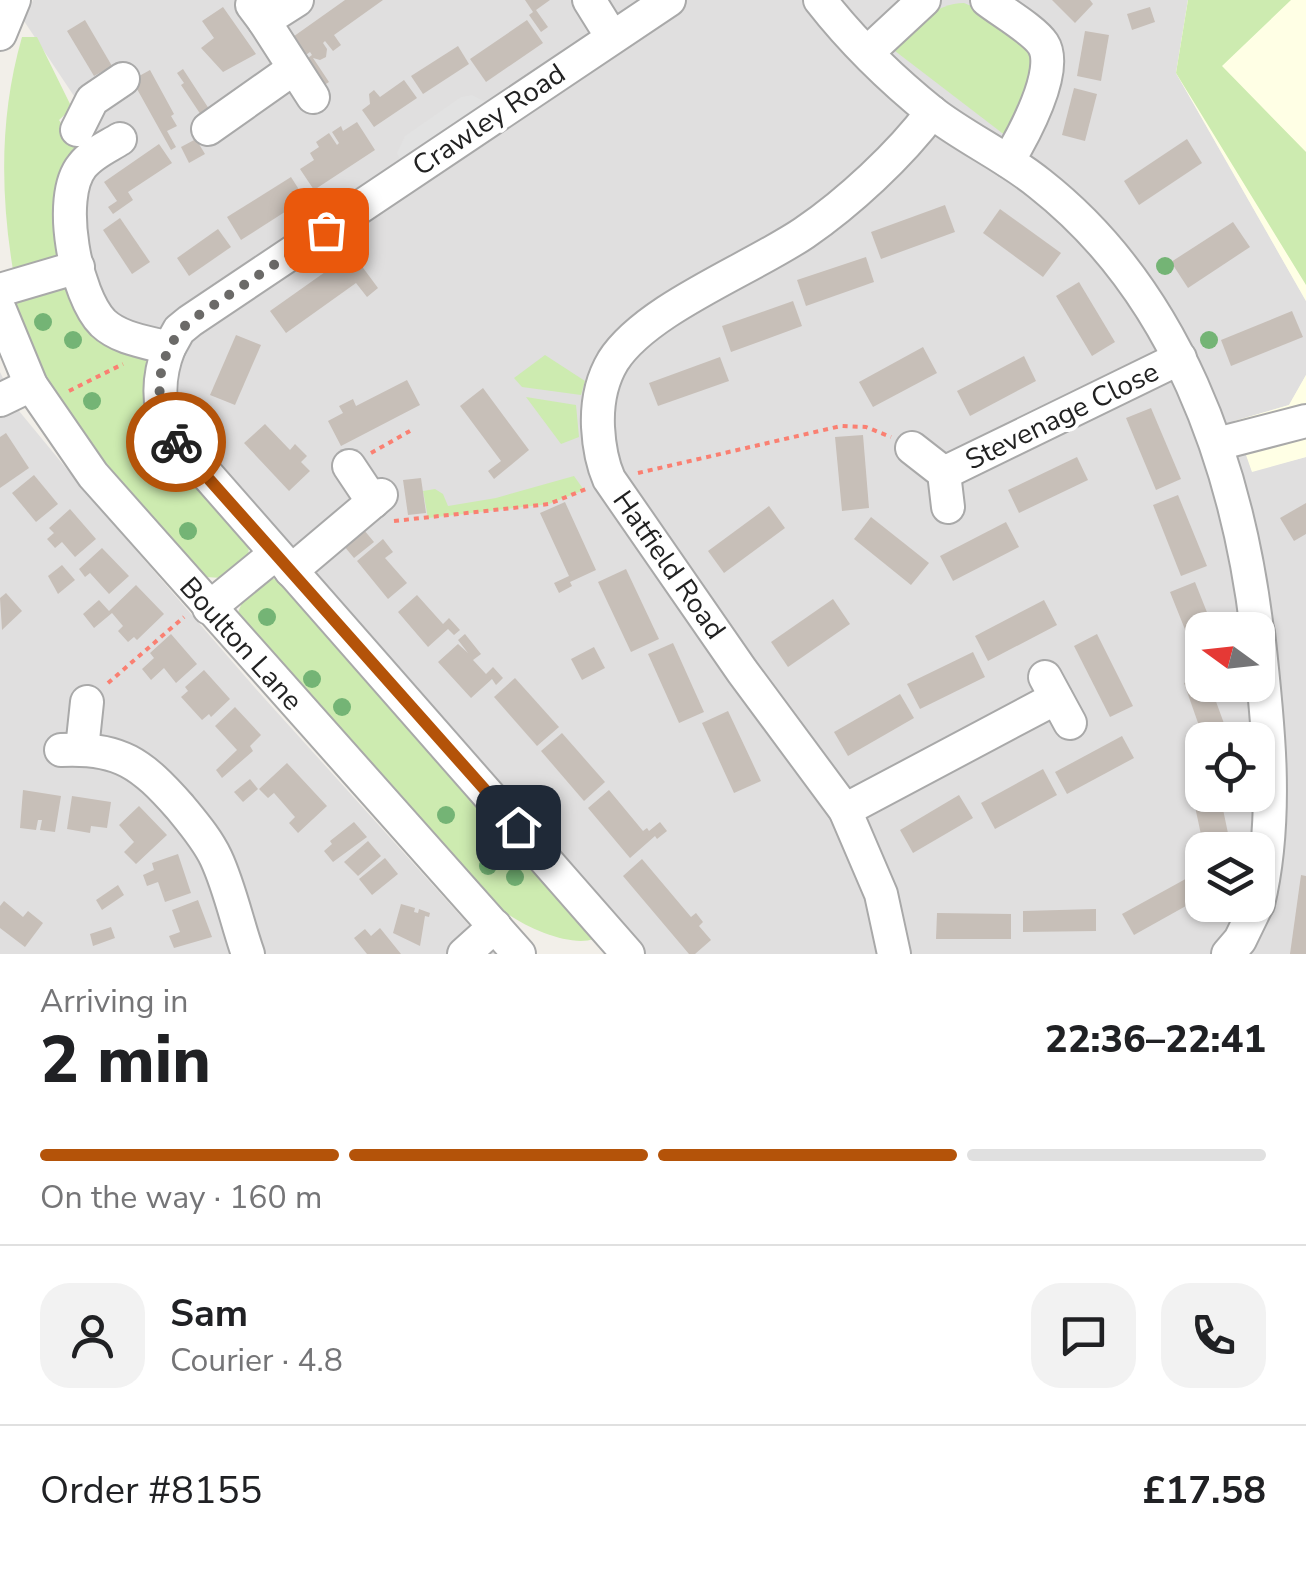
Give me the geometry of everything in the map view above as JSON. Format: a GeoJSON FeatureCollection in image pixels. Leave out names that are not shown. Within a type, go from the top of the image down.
{"type":"FeatureCollection","features":[{"type":"Feature","properties":{"kind":"street"},"geometry":{"type":"LineString","coordinates":[[0,34],[14,0]]}},
{"type":"Feature","properties":{"kind":"street"},"geometry":{"type":"LineString","coordinates":[[297,0],[258,13],[313,97]]}},
{"type":"Feature","properties":{"kind":"street"},"geometry":{"type":"LineString","coordinates":[[588,0],[612,37]]}},
{"type":"Feature","properties":{"kind":"street","name":"Crawley Road"},"geometry":{"type":"LineString","coordinates":[[163,347],[190,321],[669,0]]}},
{"type":"Feature","properties":{"kind":"street"},"geometry":{"type":"LineString","coordinates":[[820,0],[932,112],[1063,202],[1119,262],[1146,299],[1180,358],[1217,444],[1240,528],[1254,612]]}},
{"type":"Feature","properties":{"kind":"street"},"geometry":{"type":"LineString","coordinates":[[868,52],[924,0]]}},
{"type":"Feature","properties":{"kind":"street"},"geometry":{"type":"LineString","coordinates":[[987,0],[1042,43],[1047,58],[1046,75],[1026,132],[1008,161]]}},
{"type":"Feature","properties":{"kind":"street"},"geometry":{"type":"LineString","coordinates":[[208,129],[294,68]]}},
{"type":"Feature","properties":{"kind":"street"},"geometry":{"type":"LineString","coordinates":[[123,79],[92,100],[90,136],[70,199],[78,267],[101,321],[122,336],[163,347],[159,402],[168,430],[628,954]]}},
{"type":"Feature","properties":{"kind":"street","name":"Hatfield Road"},"geometry":{"type":"LineString","coordinates":[[894,954],[881,894],[845,810],[742,671],[609,479],[603,466],[598,414],[605,376],[626,344],[660,317],[780,249],[821,220],[917,132],[932,112]]}},
{"type":"Feature","properties":{"kind":"street"},"geometry":{"type":"LineString","coordinates":[[0,290],[78,267]]}},
{"type":"Feature","properties":{"kind":"street","name":"Boulton Lane"},"geometry":{"type":"LineString","coordinates":[[0,310],[38,395],[106,491],[516,946]]}},
{"type":"Feature","properties":{"kind":"street","name":"Stevenage Close"},"geometry":{"type":"LineString","coordinates":[[944,474],[1180,358]]}},
{"type":"Feature","properties":{"kind":"street"},"geometry":{"type":"LineString","coordinates":[[0,400],[38,395]]}},
{"type":"Feature","properties":{"kind":"street"},"geometry":{"type":"LineString","coordinates":[[1217,444],[1306,421]]}},
{"type":"Feature","properties":{"kind":"street"},"geometry":{"type":"LineString","coordinates":[[912,448],[944,474],[948,507]]}},
{"type":"Feature","properties":{"kind":"street"},"geometry":{"type":"LineString","coordinates":[[206,604],[283,562],[377,499],[349,466]]}},
{"type":"Feature","properties":{"kind":"street"},"geometry":{"type":"LineString","coordinates":[[845,810],[1057,699]]}},
{"type":"Feature","properties":{"kind":"street"},"geometry":{"type":"LineString","coordinates":[[88,702],[71,750],[105,751],[138,766],[191,820],[218,862],[248,954]]}},
{"type":"Feature","properties":{"kind":"street"},"geometry":{"type":"LineString","coordinates":[[1265,702],[1266,832]]}},
{"type":"Feature","properties":{"kind":"street"},"geometry":{"type":"LineString","coordinates":[[1228,954],[1248,922]]}},
{"type":"Feature","properties":{"kind":"street"},"geometry":{"type":"LineString","coordinates":[[464,954],[516,946]]}},
{"type":"Feature","properties":{"kind":"path"},"geometry":{"type":"LineString","coordinates":[[38,395],[163,347]]}},
{"type":"Feature","properties":{"kind":"path"},"geometry":{"type":"LineString","coordinates":[[349,466],[410,431]]}},
{"type":"Feature","properties":{"kind":"path"},"geometry":{"type":"LineString","coordinates":[[88,702],[206,604]]}},
{"type":"Feature","properties":{"kind":"shaded area"},"geometry":{"type":"Polygon","coordinates":[[[33,0],[1188,0],[1176,73],[1306,301],[1306,375],[1289,405],[1235,421],[1252,471],[1306,457],[1306,954],[616,954],[106,337],[61,199],[74,96],[24,21],[33,0]]]}},
{"type":"Feature","properties":{"kind":"shaded area"},"geometry":{"type":"Polygon","coordinates":[[[1188,0],[1306,0],[1306,301],[1176,73],[1188,0]]]}},
{"type":"Feature","properties":{"kind":"shaded area"},"geometry":{"type":"Polygon","coordinates":[[[472,95],[491,105],[407,175],[397,153],[405,136],[461,97],[472,95]]]}},
{"type":"Feature","properties":{"kind":"shaded area"},"geometry":{"type":"Polygon","coordinates":[[[0,372],[19,411],[94,502],[495,954],[0,954],[0,372]]]}},
{"type":"Feature","properties":{"kind":"shaded area"},"geometry":{"type":"Polygon","coordinates":[[[1306,375],[1306,457],[1252,472],[1234,421],[1289,405],[1306,375]]]}},
{"type":"Feature","properties":{"kind":"green space"},"geometry":{"type":"Polygon","coordinates":[[[1188,0],[1291,0],[1222,66],[1306,152],[1306,285],[1176,73],[1188,0]]]}},
{"type":"Feature","properties":{"kind":"green space"},"geometry":{"type":"Polygon","coordinates":[[[964,3],[981,10],[1028,46],[1037,72],[1006,136],[895,51],[906,33],[923,18],[943,7],[964,3]]]}},
{"type":"Feature","properties":{"kind":"green space"},"geometry":{"type":"Polygon","coordinates":[[[22,37],[37,37],[72,108],[59,120],[78,150],[57,261],[13,270],[4,153],[9,94],[22,37]]]}},
{"type":"Feature","properties":{"kind":"green space"},"geometry":{"type":"Polygon","coordinates":[[[67,284],[149,358],[152,389],[249,546],[248,558],[223,578],[205,577],[97,462],[43,375],[16,306],[20,297],[67,284]]]}},
{"type":"Feature","properties":{"kind":"green space"},"geometry":{"type":"Polygon","coordinates":[[[545,355],[585,381],[581,395],[522,387],[514,378],[545,355]]]}},
{"type":"Feature","properties":{"kind":"green space"},"geometry":{"type":"Polygon","coordinates":[[[526,397],[576,405],[579,437],[561,444],[526,397]]]}},
{"type":"Feature","properties":{"kind":"green space"},"geometry":{"type":"Polygon","coordinates":[[[574,476],[584,490],[549,504],[428,518],[423,491],[435,489],[443,494],[448,506],[496,498],[574,476]]]}},
{"type":"Feature","properties":{"kind":"green space"},"geometry":{"type":"Polygon","coordinates":[[[269,578],[283,581],[594,939],[570,940],[541,932],[494,903],[237,615],[243,600],[269,578]]]}},
{"type":"Feature","properties":{"kind":"building"},"geometry":{"type":"Polygon","coordinates":[[[345,0],[383,0],[334,35],[341,45],[333,51],[323,43],[326,57],[313,58],[329,82],[318,89],[301,63],[312,55],[310,52],[303,57],[290,39],[345,0]]]}},
{"type":"Feature","properties":{"kind":"building"},"geometry":{"type":"Polygon","coordinates":[[[525,0],[550,0],[536,10],[548,27],[541,32],[529,15],[533,12],[525,0]]]}},
{"type":"Feature","properties":{"kind":"building"},"geometry":{"type":"Polygon","coordinates":[[[1052,0],[1090,0],[1093,4],[1075,23],[1052,0]]]}},
{"type":"Feature","properties":{"kind":"building"},"geometry":{"type":"Polygon","coordinates":[[[223,7],[256,54],[223,72],[201,48],[214,38],[202,21],[223,7]]]}},
{"type":"Feature","properties":{"kind":"building"},"geometry":{"type":"Polygon","coordinates":[[[1150,7],[1155,22],[1132,30],[1127,14],[1150,7]]]}},
{"type":"Feature","properties":{"kind":"building"},"geometry":{"type":"Polygon","coordinates":[[[85,20],[112,66],[94,76],[67,31],[85,20]]]}},
{"type":"Feature","properties":{"kind":"building"},"geometry":{"type":"Polygon","coordinates":[[[527,20],[543,43],[486,82],[470,59],[527,20]]]}},
{"type":"Feature","properties":{"kind":"building"},"geometry":{"type":"Polygon","coordinates":[[[1085,31],[1109,35],[1101,81],[1077,76],[1085,31]]]}},
{"type":"Feature","properties":{"kind":"building"},"geometry":{"type":"Polygon","coordinates":[[[458,46],[469,64],[423,94],[411,76],[458,46]]]}},
{"type":"Feature","properties":{"kind":"building"},"geometry":{"type":"Polygon","coordinates":[[[183,69],[211,112],[203,118],[181,85],[184,83],[177,73],[183,69]]]}},
{"type":"Feature","properties":{"kind":"building"},"geometry":{"type":"Polygon","coordinates":[[[150,70],[174,114],[171,116],[177,126],[167,131],[176,147],[171,150],[132,80],[150,70]]]}},
{"type":"Feature","properties":{"kind":"building"},"geometry":{"type":"Polygon","coordinates":[[[404,80],[417,98],[374,127],[362,110],[370,104],[369,94],[374,90],[380,97],[404,80]]]}},
{"type":"Feature","properties":{"kind":"building"},"geometry":{"type":"Polygon","coordinates":[[[1074,88],[1097,94],[1085,141],[1062,135],[1074,88]]]}},
{"type":"Feature","properties":{"kind":"building"},"geometry":{"type":"Polygon","coordinates":[[[357,122],[375,150],[314,190],[300,169],[314,160],[310,153],[319,147],[316,142],[329,133],[337,145],[332,132],[341,126],[343,131],[357,122]]]}},
{"type":"Feature","properties":{"kind":"building"},"geometry":{"type":"Polygon","coordinates":[[[196,139],[205,154],[189,163],[181,147],[196,139]]]}},
{"type":"Feature","properties":{"kind":"building"},"geometry":{"type":"Polygon","coordinates":[[[1187,139],[1202,163],[1139,205],[1124,181],[1187,139]]]}},
{"type":"Feature","properties":{"kind":"building"},"geometry":{"type":"Polygon","coordinates":[[[159,144],[172,163],[128,192],[133,200],[113,214],[108,207],[117,201],[104,182],[159,144]]]}},
{"type":"Feature","properties":{"kind":"building"},"geometry":{"type":"Polygon","coordinates":[[[291,177],[305,199],[241,240],[227,217],[291,177]]]}},
{"type":"Feature","properties":{"kind":"building"},"geometry":{"type":"Polygon","coordinates":[[[945,205],[955,232],[881,259],[871,232],[945,205]]]}},
{"type":"Feature","properties":{"kind":"building"},"geometry":{"type":"Polygon","coordinates":[[[1000,209],[1061,253],[1043,277],[983,233],[1000,209]]]}},
{"type":"Feature","properties":{"kind":"building"},"geometry":{"type":"Polygon","coordinates":[[[120,218],[150,262],[132,274],[103,230],[120,218]]]}},
{"type":"Feature","properties":{"kind":"building"},"geometry":{"type":"Polygon","coordinates":[[[1233,222],[1250,247],[1188,288],[1171,262],[1233,222]]]}},
{"type":"Feature","properties":{"kind":"building"},"geometry":{"type":"Polygon","coordinates":[[[218,229],[231,247],[189,276],[177,258],[218,229]]]}},
{"type":"Feature","properties":{"kind":"building"},"geometry":{"type":"Polygon","coordinates":[[[352,253],[378,288],[367,297],[356,283],[286,333],[270,311],[352,253]]]}},
{"type":"Feature","properties":{"kind":"building"},"geometry":{"type":"Polygon","coordinates":[[[866,257],[874,282],[806,306],[797,280],[866,257]]]}},
{"type":"Feature","properties":{"kind":"building"},"geometry":{"type":"Polygon","coordinates":[[[1079,282],[1115,342],[1092,356],[1056,296],[1079,282]]]}},
{"type":"Feature","properties":{"kind":"building"},"geometry":{"type":"Polygon","coordinates":[[[793,301],[802,326],[731,352],[722,326],[793,301]]]}},
{"type":"Feature","properties":{"kind":"building"},"geometry":{"type":"Polygon","coordinates":[[[1292,311],[1303,337],[1231,366],[1221,340],[1292,311]]]}},
{"type":"Feature","properties":{"kind":"building"},"geometry":{"type":"Polygon","coordinates":[[[236,335],[261,345],[235,405],[210,395],[236,335]]]}},
{"type":"Feature","properties":{"kind":"building"},"geometry":{"type":"Polygon","coordinates":[[[923,347],[937,373],[873,407],[859,382],[923,347]]]}},
{"type":"Feature","properties":{"kind":"building"},"geometry":{"type":"Polygon","coordinates":[[[1024,356],[1036,381],[970,416],[957,391],[1024,356]]]}},
{"type":"Feature","properties":{"kind":"building"},"geometry":{"type":"Polygon","coordinates":[[[720,357],[729,381],[658,406],[649,383],[720,357]]]}},
{"type":"Feature","properties":{"kind":"building"},"geometry":{"type":"Polygon","coordinates":[[[407,380],[420,405],[341,446],[328,421],[343,413],[339,406],[353,399],[356,406],[407,380]]]}},
{"type":"Feature","properties":{"kind":"building"},"geometry":{"type":"Polygon","coordinates":[[[483,388],[529,450],[494,479],[488,471],[501,461],[460,406],[483,388]]]}},
{"type":"Feature","properties":{"kind":"building"},"geometry":{"type":"Polygon","coordinates":[[[1151,408],[1181,479],[1156,490],[1126,418],[1151,408]]]}},
{"type":"Feature","properties":{"kind":"building"},"geometry":{"type":"Polygon","coordinates":[[[265,424],[290,450],[295,444],[307,456],[301,462],[310,471],[289,491],[244,443],[265,424]]]}},
{"type":"Feature","properties":{"kind":"building"},"geometry":{"type":"Polygon","coordinates":[[[6,433],[29,468],[0,488],[0,437],[6,433]]]}},
{"type":"Feature","properties":{"kind":"building"},"geometry":{"type":"Polygon","coordinates":[[[863,435],[869,508],[842,511],[835,437],[863,435]]]}},
{"type":"Feature","properties":{"kind":"building"},"geometry":{"type":"Polygon","coordinates":[[[1077,457],[1088,480],[1019,513],[1008,490],[1077,457]]]}},
{"type":"Feature","properties":{"kind":"building"},"geometry":{"type":"Polygon","coordinates":[[[34,475],[58,504],[36,522],[12,493],[34,475]]]}},
{"type":"Feature","properties":{"kind":"building"},"geometry":{"type":"Polygon","coordinates":[[[421,478],[426,513],[408,515],[403,480],[421,478]]]}},
{"type":"Feature","properties":{"kind":"building"},"geometry":{"type":"Polygon","coordinates":[[[1178,495],[1207,566],[1181,576],[1153,505],[1178,495]]]}},
{"type":"Feature","properties":{"kind":"building"},"geometry":{"type":"Polygon","coordinates":[[[565,502],[596,570],[570,582],[572,586],[559,593],[554,583],[569,576],[540,513],[565,502]]]}},
{"type":"Feature","properties":{"kind":"building"},"geometry":{"type":"Polygon","coordinates":[[[1306,503],[1306,534],[1294,541],[1280,518],[1306,503]]]}},
{"type":"Feature","properties":{"kind":"building"},"geometry":{"type":"Polygon","coordinates":[[[769,506],[785,528],[724,573],[708,551],[769,506]]]}},
{"type":"Feature","properties":{"kind":"building"},"geometry":{"type":"Polygon","coordinates":[[[70,509],[96,539],[75,557],[62,542],[55,548],[47,539],[54,533],[49,528],[70,509]]]}},
{"type":"Feature","properties":{"kind":"building"},"geometry":{"type":"Polygon","coordinates":[[[871,517],[929,563],[911,585],[854,539],[871,517]]]}},
{"type":"Feature","properties":{"kind":"building"},"geometry":{"type":"Polygon","coordinates":[[[1006,522],[1019,547],[953,581],[940,556],[1006,522]]]}},
{"type":"Feature","properties":{"kind":"building"},"geometry":{"type":"Polygon","coordinates":[[[359,524],[374,542],[354,558],[339,540],[359,524]]]}},
{"type":"Feature","properties":{"kind":"building"},"geometry":{"type":"Polygon","coordinates":[[[383,539],[393,552],[385,558],[407,583],[388,599],[357,561],[383,539]]]}},
{"type":"Feature","properties":{"kind":"building"},"geometry":{"type":"Polygon","coordinates":[[[102,548],[129,576],[109,594],[90,573],[85,577],[79,569],[102,548]]]}},
{"type":"Feature","properties":{"kind":"building"},"geometry":{"type":"Polygon","coordinates":[[[62,565],[75,580],[58,594],[48,576],[62,565]]]}},
{"type":"Feature","properties":{"kind":"building"},"geometry":{"type":"Polygon","coordinates":[[[626,569],[659,639],[631,652],[598,582],[626,569]]]}},
{"type":"Feature","properties":{"kind":"building"},"geometry":{"type":"Polygon","coordinates":[[[1195,582],[1207,612],[1185,612],[1185,630],[1170,592],[1195,582]]]}},
{"type":"Feature","properties":{"kind":"building"},"geometry":{"type":"Polygon","coordinates":[[[136,585],[164,614],[137,640],[134,637],[128,642],[118,631],[123,626],[112,613],[94,628],[83,614],[99,600],[109,611],[136,585]]]}},
{"type":"Feature","properties":{"kind":"building"},"geometry":{"type":"Polygon","coordinates":[[[6,593],[22,611],[2,630],[0,598],[6,593]]]}},
{"type":"Feature","properties":{"kind":"building"},"geometry":{"type":"Polygon","coordinates":[[[417,595],[443,624],[449,618],[460,630],[454,635],[448,629],[428,647],[398,612],[417,595]]]}},
{"type":"Feature","properties":{"kind":"building"},"geometry":{"type":"Polygon","coordinates":[[[833,599],[850,624],[788,667],[771,642],[833,599]]]}},
{"type":"Feature","properties":{"kind":"building"},"geometry":{"type":"Polygon","coordinates":[[[1044,600],[1057,625],[988,661],[975,636],[1044,600]]]}},
{"type":"Feature","properties":{"kind":"building"},"geometry":{"type":"Polygon","coordinates":[[[171,634],[197,664],[176,683],[164,668],[151,680],[142,669],[154,658],[150,653],[171,634]]]}},
{"type":"Feature","properties":{"kind":"building"},"geometry":{"type":"Polygon","coordinates":[[[465,634],[481,654],[473,660],[486,674],[493,667],[503,678],[496,685],[492,679],[471,698],[438,662],[458,644],[468,653],[458,640],[465,634]]]}},
{"type":"Feature","properties":{"kind":"building"},"geometry":{"type":"Polygon","coordinates":[[[1097,634],[1133,706],[1110,717],[1074,646],[1097,634]]]}},
{"type":"Feature","properties":{"kind":"building"},"geometry":{"type":"Polygon","coordinates":[[[673,643],[704,712],[679,723],[648,654],[673,643]]]}},
{"type":"Feature","properties":{"kind":"building"},"geometry":{"type":"Polygon","coordinates":[[[594,647],[605,668],[582,680],[571,659],[594,647]]]}},
{"type":"Feature","properties":{"kind":"building"},"geometry":{"type":"Polygon","coordinates":[[[973,652],[985,677],[920,709],[907,684],[973,652]]]}},
{"type":"Feature","properties":{"kind":"building"},"geometry":{"type":"Polygon","coordinates":[[[204,670],[230,699],[202,720],[181,697],[188,691],[185,687],[204,670]]]}},
{"type":"Feature","properties":{"kind":"building"},"geometry":{"type":"Polygon","coordinates":[[[515,678],[559,727],[537,746],[494,697],[515,678]]]}},
{"type":"Feature","properties":{"kind":"building"},"geometry":{"type":"Polygon","coordinates":[[[900,694],[914,718],[848,756],[834,732],[900,694]]]}},
{"type":"Feature","properties":{"kind":"building"},"geometry":{"type":"Polygon","coordinates":[[[1191,702],[1216,702],[1223,722],[1198,722],[1191,702]]]}},
{"type":"Feature","properties":{"kind":"building"},"geometry":{"type":"Polygon","coordinates":[[[235,707],[261,735],[250,746],[253,751],[222,778],[216,770],[237,750],[215,726],[235,707]]]}},
{"type":"Feature","properties":{"kind":"building"},"geometry":{"type":"Polygon","coordinates":[[[728,711],[761,781],[734,793],[702,723],[728,711]]]}},
{"type":"Feature","properties":{"kind":"building"},"geometry":{"type":"Polygon","coordinates":[[[562,733],[605,782],[584,801],[541,751],[562,733]]]}},
{"type":"Feature","properties":{"kind":"building"},"geometry":{"type":"Polygon","coordinates":[[[1122,736],[1134,758],[1067,794],[1055,772],[1122,736]]]}},
{"type":"Feature","properties":{"kind":"building"},"geometry":{"type":"Polygon","coordinates":[[[287,763],[327,806],[298,833],[289,823],[295,817],[274,793],[268,798],[259,789],[287,763]]]}},
{"type":"Feature","properties":{"kind":"building"},"geometry":{"type":"Polygon","coordinates":[[[1043,769],[1057,795],[995,829],[981,803],[1043,769]]]}},
{"type":"Feature","properties":{"kind":"building"},"geometry":{"type":"Polygon","coordinates":[[[250,779],[258,789],[243,802],[234,792],[250,779]]]}},
{"type":"Feature","properties":{"kind":"building"},"geometry":{"type":"Polygon","coordinates":[[[23,790],[61,796],[55,832],[40,830],[42,820],[38,820],[36,830],[20,828],[23,790]]]}},
{"type":"Feature","properties":{"kind":"building"},"geometry":{"type":"Polygon","coordinates":[[[609,790],[643,831],[660,822],[667,831],[657,839],[655,836],[630,858],[588,808],[609,790]]]}},
{"type":"Feature","properties":{"kind":"building"},"geometry":{"type":"Polygon","coordinates":[[[959,795],[973,818],[913,853],[900,830],[959,795]]]}},
{"type":"Feature","properties":{"kind":"building"},"geometry":{"type":"Polygon","coordinates":[[[72,796],[111,802],[107,828],[91,826],[90,833],[67,829],[72,796]]]}},
{"type":"Feature","properties":{"kind":"building"},"geometry":{"type":"Polygon","coordinates":[[[139,806],[167,835],[136,864],[124,852],[134,842],[119,825],[139,806]]]}},
{"type":"Feature","properties":{"kind":"building"},"geometry":{"type":"Polygon","coordinates":[[[1196,812],[1224,812],[1228,832],[1200,832],[1196,812]]]}},
{"type":"Feature","properties":{"kind":"building"},"geometry":{"type":"Polygon","coordinates":[[[354,822],[367,837],[333,862],[324,851],[332,844],[330,841],[354,822]]]}},
{"type":"Feature","properties":{"kind":"building"},"geometry":{"type":"Polygon","coordinates":[[[368,841],[381,856],[358,876],[344,862],[368,841]]]}},
{"type":"Feature","properties":{"kind":"building"},"geometry":{"type":"Polygon","coordinates":[[[178,854],[191,893],[165,902],[158,882],[147,886],[143,875],[154,870],[152,863],[178,854]]]}},
{"type":"Feature","properties":{"kind":"building"},"geometry":{"type":"Polygon","coordinates":[[[385,858],[398,874],[372,895],[359,879],[385,858]]]}},
{"type":"Feature","properties":{"kind":"building"},"geometry":{"type":"Polygon","coordinates":[[[642,859],[691,917],[696,913],[703,922],[699,926],[711,940],[695,954],[689,954],[623,876],[642,859]]]}},
{"type":"Feature","properties":{"kind":"building"},"geometry":{"type":"Polygon","coordinates":[[[1301,875],[1306,876],[1306,954],[1290,954],[1301,875]]]}},
{"type":"Feature","properties":{"kind":"building"},"geometry":{"type":"Polygon","coordinates":[[[1185,879],[1185,906],[1134,935],[1122,914],[1185,879]]]}},
{"type":"Feature","properties":{"kind":"building"},"geometry":{"type":"Polygon","coordinates":[[[118,885],[124,895],[102,910],[96,900],[118,885]]]}},
{"type":"Feature","properties":{"kind":"building"},"geometry":{"type":"Polygon","coordinates":[[[198,900],[212,937],[174,948],[169,936],[180,932],[172,910],[198,900]]]}},
{"type":"Feature","properties":{"kind":"building"},"geometry":{"type":"Polygon","coordinates":[[[4,901],[23,917],[28,911],[43,923],[25,947],[0,928],[0,906],[4,901]]]}},
{"type":"Feature","properties":{"kind":"building"},"geometry":{"type":"Polygon","coordinates":[[[401,904],[415,908],[414,912],[419,909],[430,913],[425,916],[420,946],[393,933],[401,904]]]}},
{"type":"Feature","properties":{"kind":"building"},"geometry":{"type":"Polygon","coordinates":[[[1096,909],[1096,931],[1023,932],[1023,911],[1096,909]]]}},
{"type":"Feature","properties":{"kind":"building"},"geometry":{"type":"Polygon","coordinates":[[[937,913],[1011,914],[1011,939],[936,939],[937,913]]]}},
{"type":"Feature","properties":{"kind":"building"},"geometry":{"type":"Polygon","coordinates":[[[111,927],[115,938],[93,946],[90,934],[111,927]]]}},
{"type":"Feature","properties":{"kind":"building"},"geometry":{"type":"Polygon","coordinates":[[[380,928],[401,954],[367,954],[354,938],[365,929],[371,936],[380,928]]]}},
{"type":"Feature","properties":{"kind":"way so far"},"geometry":{"type":"LineString","coordinates":[[176,442],[159,402],[164,360],[179,330],[326,230]]}},
{"type":"Feature","properties":{"kind":"route"},"geometry":{"type":"LineString","coordinates":[[176,442],[518,827]]}}]}
